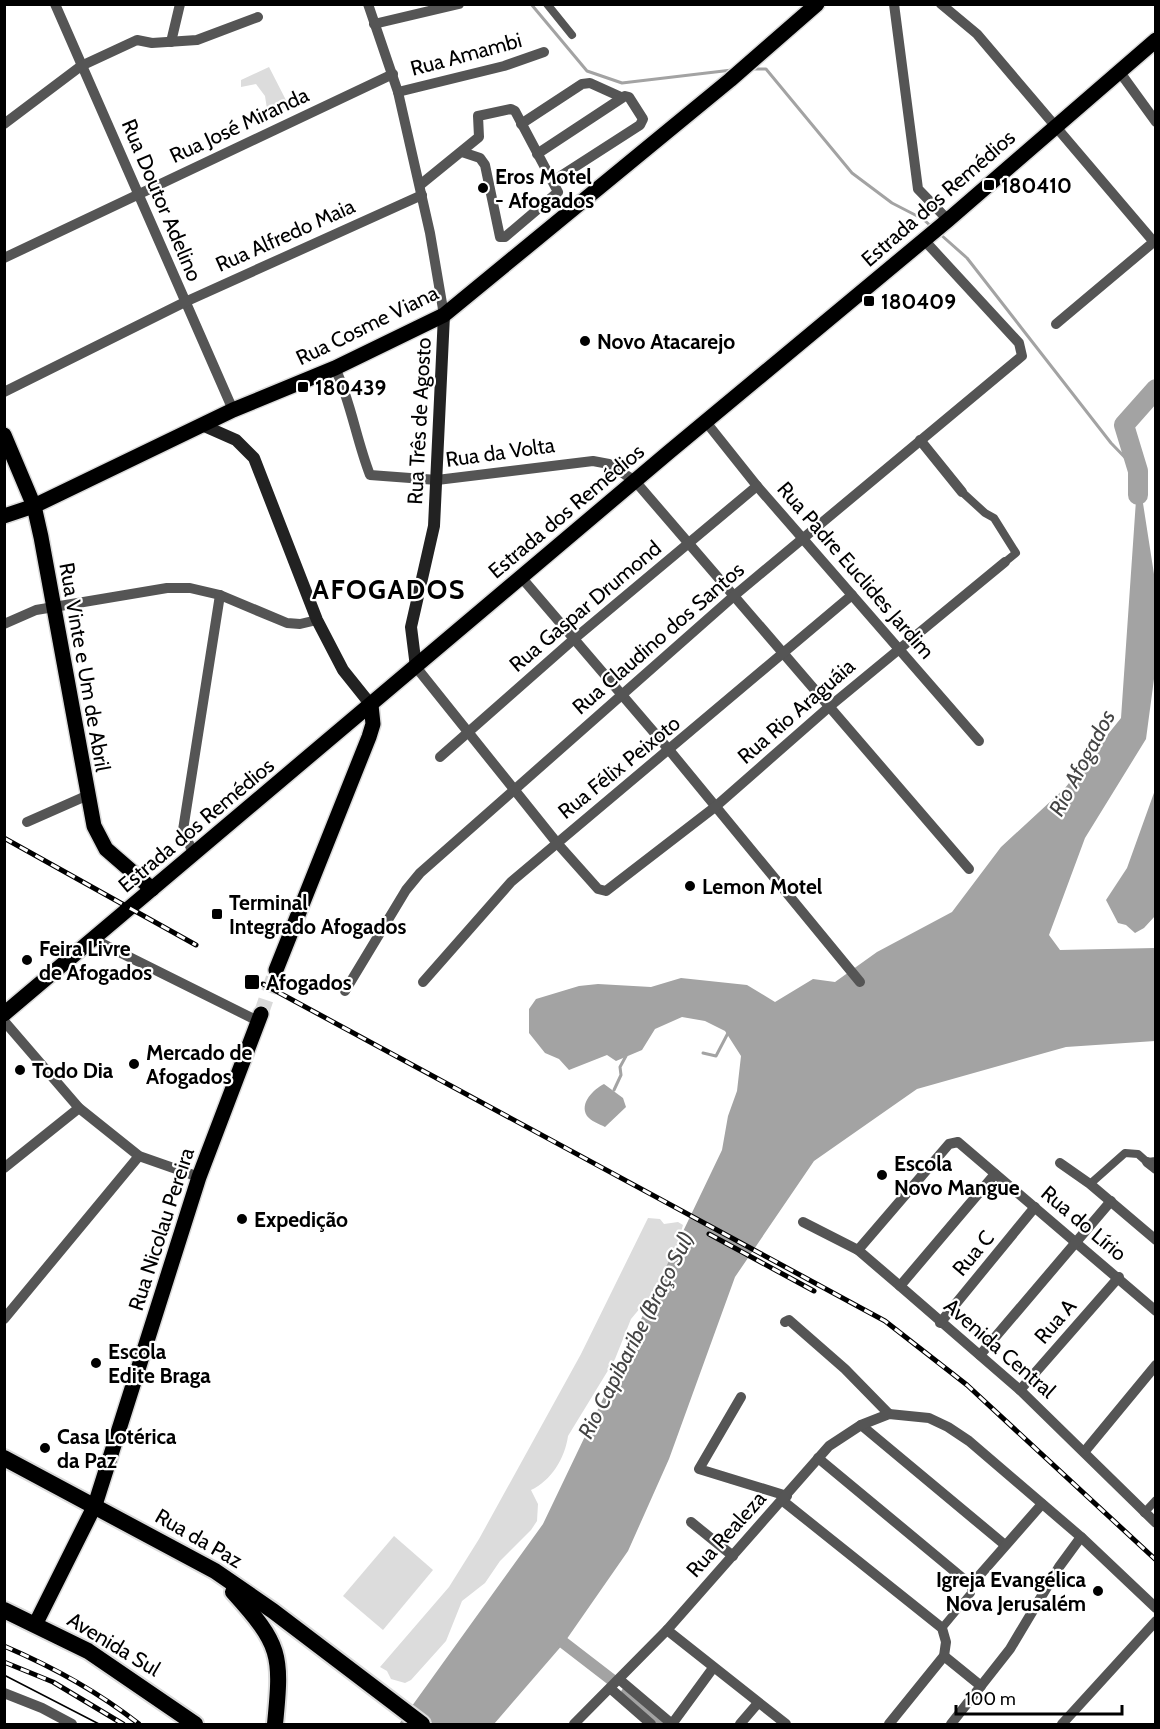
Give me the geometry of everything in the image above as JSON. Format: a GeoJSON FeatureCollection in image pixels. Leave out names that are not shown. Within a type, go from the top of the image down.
{"type":"FeatureCollection","features":[{"type":"Feature","properties":{"kind":"highway","name":"Rua da Paz"},"geometry":{"type":"LineString","coordinates":[[7,1464],[95,1505],[215,1571],[422,1725]]}},
{"type":"Feature","properties":{"kind":"highway"},"geometry":{"type":"LineString","coordinates":[[215,1571],[261,1623],[274,1645],[279,1684],[275,1725]]}},
{"type":"Feature","properties":{"kind":"highway","name":"Avenida Sul"},"geometry":{"type":"LineString","coordinates":[[4,1610],[36,1623],[117,1668],[195,1725]]}},
{"type":"Feature","properties":{"kind":"main road","name":"Rua Cosme Viana"},"geometry":{"type":"LineString","coordinates":[[4,516],[34,506],[233,410],[335,368],[444,315],[730,80],[817,4]]}},
{"type":"Feature","properties":{"kind":"main road","name":"Estrada dos Remédios"},"geometry":{"type":"LineString","coordinates":[[4,1014],[925,239],[1054,125],[1155,40]]}},
{"type":"Feature","properties":{"kind":"main road","name":"Rua Três de Agosto"},"geometry":{"type":"LineString","coordinates":[[416,667],[411,627],[429,559],[437,480],[444,315]]}},
{"type":"Feature","properties":{"kind":"main road"},"geometry":{"type":"LineString","coordinates":[[202,425],[236,440],[254,458],[317,620],[343,670],[371,705],[373,724],[369,737],[276,970]]}},
{"type":"Feature","properties":{"kind":"main road","name":"Rua Vinte e Um de Abril"},"geometry":{"type":"LineString","coordinates":[[4,435],[34,506],[55,606],[86,796],[98,839],[152,889]]}},
{"type":"Feature","properties":{"kind":"main road","name":"Rua Nicolau Pereira"},"geometry":{"type":"LineString","coordinates":[[36,1623],[95,1505],[199,1177],[259,1017]]}},
{"type":"Feature","properties":{"kind":"street","name":"Rua Doutor Adelino"},"geometry":{"type":"LineString","coordinates":[[55,4],[233,410]]}},
{"type":"Feature","properties":{"kind":"street"},"geometry":{"type":"LineString","coordinates":[[171,42],[180,4]]}},
{"type":"Feature","properties":{"kind":"street","name":"Rua Três de Agosto"},"geometry":{"type":"LineString","coordinates":[[368,4],[398,92],[421,190],[444,315]]}},
{"type":"Feature","properties":{"kind":"street"},"geometry":{"type":"LineString","coordinates":[[374,24],[459,4]]}},
{"type":"Feature","properties":{"kind":"street"},"geometry":{"type":"LineString","coordinates":[[547,4],[572,35]]}},
{"type":"Feature","properties":{"kind":"street"},"geometry":{"type":"LineString","coordinates":[[894,4],[918,189],[945,222]]}},
{"type":"Feature","properties":{"kind":"street"},"geometry":{"type":"LineString","coordinates":[[941,4],[977,34],[1154,240],[1056,324]]}},
{"type":"Feature","properties":{"kind":"street"},"geometry":{"type":"LineString","coordinates":[[4,124],[81,66],[137,40],[171,42],[197,40],[258,17]]}},
{"type":"Feature","properties":{"kind":"street","name":"Rua Amambi"},"geometry":{"type":"LineString","coordinates":[[398,92],[504,66],[544,52]]}},
{"type":"Feature","properties":{"kind":"street"},"geometry":{"type":"LineString","coordinates":[[1119,71],[1155,122]]}},
{"type":"Feature","properties":{"kind":"street","name":"Rua José Miranda"},"geometry":{"type":"LineString","coordinates":[[4,258],[393,74]]}},
{"type":"Feature","properties":{"kind":"street"},"geometry":{"type":"LineString","coordinates":[[462,152],[480,158],[485,165],[500,237],[505,237],[558,192],[521,124],[582,84],[590,83],[621,97],[629,97],[643,119],[640,125],[553,182]]}},
{"type":"Feature","properties":{"kind":"street"},"geometry":{"type":"LineString","coordinates":[[537,154],[621,97]]}},
{"type":"Feature","properties":{"kind":"street","name":"Rua Alfredo Maia"},"geometry":{"type":"LineString","coordinates":[[4,392],[185,302],[421,190],[480,137],[478,118],[480,115],[511,109],[521,124]]}},
{"type":"Feature","properties":{"kind":"street","name":"Rua Claudino dos Santos"},"geometry":{"type":"LineString","coordinates":[[345,991],[406,890],[420,873],[735,595],[1022,356],[1019,343],[925,239]]}},
{"type":"Feature","properties":{"kind":"street","name":"Rua da Volta"},"geometry":{"type":"LineString","coordinates":[[335,368],[344,388],[357,442],[370,475],[437,480],[593,461],[609,464],[634,482],[735,595],[783,654],[969,869]]}},
{"type":"Feature","properties":{"kind":"street","name":"Rua Padre Euclides Jardim"},"geometry":{"type":"LineString","coordinates":[[706,422],[898,650],[979,741]]}},
{"type":"Feature","properties":{"kind":"street"},"geometry":{"type":"LineString","coordinates":[[920,440],[962,492],[994,518],[1016,553],[1005,562]]}},
{"type":"Feature","properties":{"kind":"street","name":"Rua Gaspar Drumond"},"geometry":{"type":"LineString","coordinates":[[440,757],[574,639],[758,486]]}},
{"type":"Feature","properties":{"kind":"street","name":"Rua Rio Araguáia"},"geometry":{"type":"LineString","coordinates":[[557,843],[598,889],[606,891],[611,889],[715,807],[829,707],[1005,562]]}},
{"type":"Feature","properties":{"kind":"street"},"geometry":{"type":"LineString","coordinates":[[521,577],[670,751],[860,982]]}},
{"type":"Feature","properties":{"kind":"street"},"geometry":{"type":"LineString","coordinates":[[4,624],[25,613],[55,606],[167,588],[190,588],[220,595],[287,623],[300,624],[317,620]]}},
{"type":"Feature","properties":{"kind":"street"},"geometry":{"type":"LineString","coordinates":[[194,855],[183,830],[220,595]]}},
{"type":"Feature","properties":{"kind":"street","name":"Rua Félix Peixoto"},"geometry":{"type":"LineString","coordinates":[[423,982],[511,882],[670,751],[852,595]]}},
{"type":"Feature","properties":{"kind":"street"},"geometry":{"type":"LineString","coordinates":[[416,667],[557,843]]}},
{"type":"Feature","properties":{"kind":"street"},"geometry":{"type":"LineString","coordinates":[[27,822],[86,796]]}},
{"type":"Feature","properties":{"kind":"street"},"geometry":{"type":"LineString","coordinates":[[93,939],[259,1017]]}},
{"type":"Feature","properties":{"kind":"street"},"geometry":{"type":"LineString","coordinates":[[4,1021],[79,1108],[139,1156],[199,1177]]}},
{"type":"Feature","properties":{"kind":"street"},"geometry":{"type":"LineString","coordinates":[[4,1168],[79,1108]]}},
{"type":"Feature","properties":{"kind":"street","name":"Rua do Lírio"},"geometry":{"type":"LineString","coordinates":[[858,1250],[949,1144],[958,1142],[1119,1277],[1155,1311]]}},
{"type":"Feature","properties":{"kind":"street"},"geometry":{"type":"LineString","coordinates":[[1090,1184],[1125,1153],[1138,1154],[1153,1164]]}},
{"type":"Feature","properties":{"kind":"street"},"geometry":{"type":"LineString","coordinates":[[4,1319],[139,1156]]}},
{"type":"Feature","properties":{"kind":"street"},"geometry":{"type":"LineString","coordinates":[[1060,1162],[1111,1201],[1155,1240]]}},
{"type":"Feature","properties":{"kind":"street"},"geometry":{"type":"LineString","coordinates":[[900,1286],[995,1174]]}},
{"type":"Feature","properties":{"kind":"street"},"geometry":{"type":"LineString","coordinates":[[980,1355],[1111,1201]]}},
{"type":"Feature","properties":{"kind":"street","name":"Rua C"},"geometry":{"type":"LineString","coordinates":[[940,1323],[1035,1208]]}},
{"type":"Feature","properties":{"kind":"street","name":"Avenida Central"},"geometry":{"type":"LineString","coordinates":[[803,1222],[858,1250],[1020,1390],[1085,1451],[1155,1523]]}},
{"type":"Feature","properties":{"kind":"street","name":"Rua A"},"geometry":{"type":"LineString","coordinates":[[1020,1390],[1119,1277]]}},
{"type":"Feature","properties":{"kind":"street"},"geometry":{"type":"LineString","coordinates":[[785,1322],[789,1320],[845,1369],[889,1414]]}},
{"type":"Feature","properties":{"kind":"street"},"geometry":{"type":"LineString","coordinates":[[1085,1451],[1155,1365]]}},
{"type":"Feature","properties":{"kind":"street"},"geometry":{"type":"LineString","coordinates":[[741,1396],[699,1469],[784,1498],[942,1628],[946,1642],[944,1656],[889,1725]]}},
{"type":"Feature","properties":{"kind":"street","name":"Rua Realeza"},"geometry":{"type":"LineString","coordinates":[[574,1725],[667,1630],[829,1446],[861,1425],[889,1414],[929,1418],[948,1426],[969,1441],[1042,1504]]}},
{"type":"Feature","properties":{"kind":"street"},"geometry":{"type":"LineString","coordinates":[[861,1425],[1005,1545]]}},
{"type":"Feature","properties":{"kind":"street"},"geometry":{"type":"LineString","coordinates":[[818,1458],[971,1585]]}},
{"type":"Feature","properties":{"kind":"street"},"geometry":{"type":"LineString","coordinates":[[1144,1513],[1155,1500]]}},
{"type":"Feature","properties":{"kind":"street"},"geometry":{"type":"LineString","coordinates":[[942,1628],[971,1593],[971,1585],[1042,1504],[1155,1608]]}},
{"type":"Feature","properties":{"kind":"street"},"geometry":{"type":"LineString","coordinates":[[691,1522],[733,1556]]}},
{"type":"Feature","properties":{"kind":"street"},"geometry":{"type":"LineString","coordinates":[[951,1725],[1010,1649],[1059,1567],[1081,1538]]}},
{"type":"Feature","properties":{"kind":"street"},"geometry":{"type":"LineString","coordinates":[[1062,1725],[1155,1621]]}},
{"type":"Feature","properties":{"kind":"street"},"geometry":{"type":"LineString","coordinates":[[667,1630],[786,1725]]}},
{"type":"Feature","properties":{"kind":"street"},"geometry":{"type":"LineString","coordinates":[[944,1656],[981,1686]]}},
{"type":"Feature","properties":{"kind":"street"},"geometry":{"type":"LineString","coordinates":[[620,1680],[672,1724],[713,1668]]}},
{"type":"Feature","properties":{"kind":"street"},"geometry":{"type":"LineString","coordinates":[[611,1689],[651,1725]]}},
{"type":"Feature","properties":{"kind":"street"},"geometry":{"type":"LineString","coordinates":[[4,1693],[42,1708],[72,1725]]}},
{"type":"Feature","properties":{"kind":"street"},"geometry":{"type":"LineString","coordinates":[[740,1725],[758,1703]]}},
{"type":"Feature","properties":{"kind":"shaded area"},"geometry":{"type":"Polygon","coordinates":[[[269,67],[288,104],[278,113],[267,109],[265,96],[256,84],[241,87],[241,80],[269,67]]]}},
{"type":"Feature","properties":{"kind":"shaded area"},"geometry":{"type":"Polygon","coordinates":[[[648,1218],[660,1219],[664,1224],[678,1222],[683,1225],[678,1242],[656,1289],[631,1319],[615,1359],[568,1436],[564,1452],[556,1468],[545,1481],[531,1490],[538,1504],[537,1521],[500,1561],[485,1583],[462,1601],[446,1641],[411,1680],[405,1683],[391,1679],[387,1671],[380,1667],[449,1587],[479,1539],[581,1354],[648,1218]]]}},
{"type":"Feature","properties":{"kind":"shaded area"},"geometry":{"type":"Polygon","coordinates":[[[394,1536],[433,1570],[383,1630],[343,1596],[394,1536]]]}},
{"type":"Feature","properties":{"kind":"water","name":"Rio Capibaribe (Braço Sul)"},"geometry":{"type":"Polygon","coordinates":[[[1138,471],[1156,587],[1156,664],[1146,739],[1085,838],[1049,935],[1060,950],[1155,948],[1155,1041],[1066,1047],[917,1089],[814,1161],[735,1277],[669,1459],[628,1551],[564,1643],[494,1724],[399,1724],[543,1524],[722,1150],[728,1116],[737,1091],[741,1056],[725,1031],[705,1021],[682,1017],[655,1029],[642,1050],[616,1061],[607,1055],[569,1070],[559,1059],[545,1053],[529,1033],[529,1009],[536,999],[579,986],[598,984],[651,987],[681,978],[747,985],[775,1002],[813,979],[835,982],[877,952],[952,912],[1001,847],[1065,788],[1121,718],[1138,471]]]}},
{"type":"Feature","properties":{"kind":"water"},"geometry":{"type":"Polygon","coordinates":[[[1155,790],[1155,916],[1144,928],[1135,933],[1126,925],[1118,923],[1106,900],[1127,868],[1155,790]]]}},
{"type":"Feature","properties":{"kind":"water"},"geometry":{"type":"Polygon","coordinates":[[[604,1084],[623,1098],[626,1107],[605,1127],[589,1118],[585,1111],[586,1101],[596,1089],[604,1084]]]}},
{"type":"Feature","properties":{"kind":"waterway"},"geometry":{"type":"LineString","coordinates":[[531,4],[587,71],[622,83],[732,70]]}},
{"type":"Feature","properties":{"kind":"waterway"},"geometry":{"type":"LineString","coordinates":[[751,69],[766,69],[852,173],[892,203],[923,219],[933,228]]}},
{"type":"Feature","properties":{"kind":"waterway"},"geometry":{"type":"LineString","coordinates":[[940,234],[967,258],[1111,443],[1138,471]]}},
{"type":"Feature","properties":{"kind":"waterway","name":"Rio Afogados"},"geometry":{"type":"LineString","coordinates":[[1138,495],[1138,471],[1124,425],[1156,389]]}},
{"type":"Feature","properties":{"kind":"waterway"},"geometry":{"type":"LineString","coordinates":[[703,1053],[716,1056],[728,1033]]}},
{"type":"Feature","properties":{"kind":"waterway"},"geometry":{"type":"LineString","coordinates":[[614,1090],[621,1075],[620,1067],[626,1056]]}},
{"type":"Feature","properties":{"kind":"waterway"},"geometry":{"type":"LineString","coordinates":[[564,1643],[612,1680]]}},
{"type":"Feature","properties":{"kind":"waterway"},"geometry":{"type":"LineString","coordinates":[[627,1693],[663,1724]]}},
{"type":"Feature","properties":{"kind":"tunnel"},"geometry":{"type":"LineString","coordinates":[[261,1014],[276,970]]}},
{"type":"Feature","properties":{"kind":"tram line"},"geometry":{"type":"LineString","coordinates":[[4,1675],[99,1724]]}},
{"type":"Feature","properties":{"kind":"railway"},"geometry":{"type":"LineString","coordinates":[[4,838],[196,945]]}},
{"type":"Feature","properties":{"kind":"railway"},"geometry":{"type":"LineString","coordinates":[[263,984],[885,1321],[967,1385],[1156,1560]]}},
{"type":"Feature","properties":{"kind":"railway"},"geometry":{"type":"LineString","coordinates":[[709,1234],[814,1291]]}},
{"type":"Feature","properties":{"kind":"railway"},"geometry":{"type":"LineString","coordinates":[[4,1646],[74,1680],[139,1724]]}},
{"type":"Feature","properties":{"kind":"railway"},"geometry":{"type":"LineString","coordinates":[[4,1662],[53,1682],[123,1724]]}},
{"type":"Feature","properties":{"kind":"place","name":"180410"},"geometry":{"type":"Point","coordinates":[989,185]}},
{"type":"Feature","properties":{"kind":"place","name":"Eros Motel - Afogados"},"geometry":{"type":"Point","coordinates":[483,188]}},
{"type":"Feature","properties":{"kind":"place","name":"180409"},"geometry":{"type":"Point","coordinates":[869,301]}},
{"type":"Feature","properties":{"kind":"place","name":"Novo Atacarejo"},"geometry":{"type":"Point","coordinates":[585,341]}},
{"type":"Feature","properties":{"kind":"place","name":"180439"},"geometry":{"type":"Point","coordinates":[303,387]}},
{"type":"Feature","properties":{"kind":"place","name":"Lemon Motel"},"geometry":{"type":"Point","coordinates":[690,886]}},
{"type":"Feature","properties":{"kind":"place","name":"Terminal Integrado Afogados"},"geometry":{"type":"Point","coordinates":[217,914]}},
{"type":"Feature","properties":{"kind":"place","name":"Feira Livre de Afogados"},"geometry":{"type":"Point","coordinates":[27,960]}},
{"type":"Feature","properties":{"kind":"place","name":"Afogados"},"geometry":{"type":"Point","coordinates":[252,982]}},
{"type":"Feature","properties":{"kind":"place","name":"Mercado de Afogados"},"geometry":{"type":"Point","coordinates":[134,1064]}},
{"type":"Feature","properties":{"kind":"place","name":"Todo Dia"},"geometry":{"type":"Point","coordinates":[20,1070]}},
{"type":"Feature","properties":{"kind":"place","name":"Escola Novo Mangue"},"geometry":{"type":"Point","coordinates":[882,1175]}},
{"type":"Feature","properties":{"kind":"place","name":"Expedição"},"geometry":{"type":"Point","coordinates":[242,1219]}},
{"type":"Feature","properties":{"kind":"place","name":"Escola Edite Braga"},"geometry":{"type":"Point","coordinates":[96,1363]}},
{"type":"Feature","properties":{"kind":"place","name":"Casa Lotérica da Paz"},"geometry":{"type":"Point","coordinates":[45,1448]}},
{"type":"Feature","properties":{"kind":"place","name":"Igreja Evangélica Nova Jerusalém"},"geometry":{"type":"Point","coordinates":[1098,1591]}},
{"type":"Feature","properties":{"kind":"district","name":"AFOGADOS"},"geometry":{"type":"Point","coordinates":[389,589]}}]}
